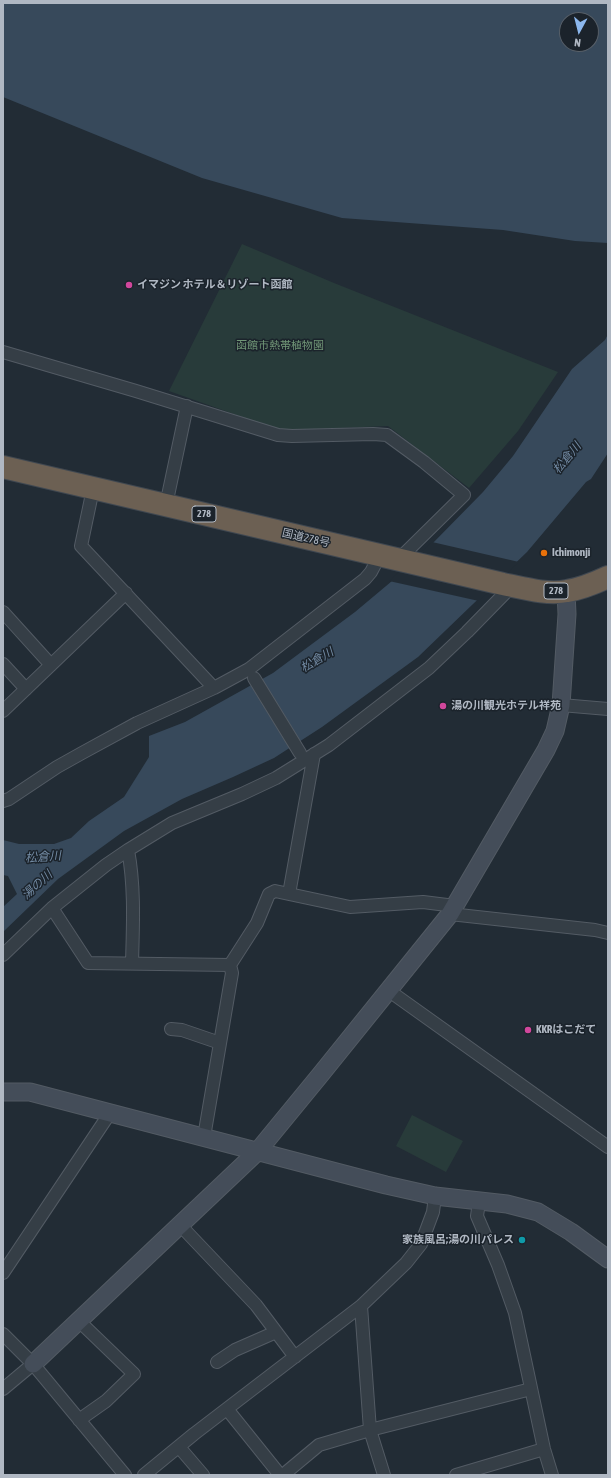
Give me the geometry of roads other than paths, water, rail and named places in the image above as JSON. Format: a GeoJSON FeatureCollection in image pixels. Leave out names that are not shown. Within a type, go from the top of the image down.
{"type":"FeatureCollection","features":[{"type":"Feature","properties":{"kind":"highway","name":"国道278号"},"geometry":{"type":"LineString","coordinates":[[3,467],[507,585],[546,591],[566,592],[590,585],[608,577]]}},
{"type":"Feature","properties":{"kind":"street"},"geometry":{"type":"LineString","coordinates":[[3,352],[188,406],[278,435],[387,435],[424,462],[464,495],[395,559],[371,572],[365,579],[249,670],[214,688],[137,723],[82,752],[9,799],[3,801]]}},
{"type":"Feature","properties":{"kind":"street"},"geometry":{"type":"LineString","coordinates":[[166,505],[188,406]]}},
{"type":"Feature","properties":{"kind":"street"},"geometry":{"type":"LineString","coordinates":[[93,489],[81,546],[214,688]]}},
{"type":"Feature","properties":{"kind":"street"},"geometry":{"type":"LineString","coordinates":[[3,955],[52,908],[106,865],[128,850],[172,823],[249,791],[276,778],[334,741],[429,668],[472,627],[507,585]]}},
{"type":"Feature","properties":{"kind":"street"},"geometry":{"type":"LineString","coordinates":[[3,1389],[33,1364],[181,1226],[257,1152],[453,910],[546,750],[555,731],[561,705],[567,614],[566,592]]}},
{"type":"Feature","properties":{"kind":"street"},"geometry":{"type":"LineString","coordinates":[[3,711],[126,593]]}},
{"type":"Feature","properties":{"kind":"street"},"geometry":{"type":"LineString","coordinates":[[3,612],[51,665]]}},
{"type":"Feature","properties":{"kind":"street"},"geometry":{"type":"LineString","coordinates":[[3,664],[26,689]]}},
{"type":"Feature","properties":{"kind":"street"},"geometry":{"type":"LineString","coordinates":[[255,679],[299,751]]}},
{"type":"Feature","properties":{"kind":"street"},"geometry":{"type":"LineString","coordinates":[[561,705],[608,709]]}},
{"type":"Feature","properties":{"kind":"street"},"geometry":{"type":"LineString","coordinates":[[289,894],[314,754]]}},
{"type":"Feature","properties":{"kind":"street"},"geometry":{"type":"LineString","coordinates":[[128,850],[132,881],[132,963]]}},
{"type":"Feature","properties":{"kind":"street"},"geometry":{"type":"LineString","coordinates":[[204,1137],[232,973],[230,965],[257,923],[269,894],[275,891],[350,907],[423,902],[453,910],[596,930],[608,933]]}},
{"type":"Feature","properties":{"kind":"street"},"geometry":{"type":"LineString","coordinates":[[52,908],[88,963],[230,965]]}},
{"type":"Feature","properties":{"kind":"street"},"geometry":{"type":"LineString","coordinates":[[388,990],[608,1147]]}},
{"type":"Feature","properties":{"kind":"street"},"geometry":{"type":"LineString","coordinates":[[171,1029],[182,1030],[220,1043]]}},
{"type":"Feature","properties":{"kind":"street"},"geometry":{"type":"LineString","coordinates":[[3,1092],[30,1092],[257,1152],[435,1196],[506,1204],[538,1212],[571,1232],[608,1259]]}},
{"type":"Feature","properties":{"kind":"street"},"geometry":{"type":"LineString","coordinates":[[3,1274],[110,1113]]}},
{"type":"Feature","properties":{"kind":"street"},"geometry":{"type":"LineString","coordinates":[[144,1475],[361,1306],[406,1263],[421,1244],[433,1212],[435,1196]]}},
{"type":"Feature","properties":{"kind":"street"},"geometry":{"type":"LineString","coordinates":[[479,1202],[477,1216],[498,1265],[515,1313],[530,1389],[544,1449],[552,1475]]}},
{"type":"Feature","properties":{"kind":"street"},"geometry":{"type":"LineString","coordinates":[[181,1226],[256,1305],[295,1357]]}},
{"type":"Feature","properties":{"kind":"street"},"geometry":{"type":"LineString","coordinates":[[361,1306],[370,1430],[384,1475]]}},
{"type":"Feature","properties":{"kind":"street"},"geometry":{"type":"LineString","coordinates":[[79,1321],[134,1374],[106,1401],[80,1420]]}},
{"type":"Feature","properties":{"kind":"street"},"geometry":{"type":"LineString","coordinates":[[217,1362],[235,1350],[276,1332]]}},
{"type":"Feature","properties":{"kind":"street"},"geometry":{"type":"LineString","coordinates":[[3,1334],[33,1364],[125,1475]]}},
{"type":"Feature","properties":{"kind":"street"},"geometry":{"type":"LineString","coordinates":[[283,1475],[319,1445],[370,1430],[530,1389]]}},
{"type":"Feature","properties":{"kind":"street"},"geometry":{"type":"LineString","coordinates":[[227,1409],[280,1475]]}},
{"type":"Feature","properties":{"kind":"street"},"geometry":{"type":"LineString","coordinates":[[179,1447],[203,1475]]}},
{"type":"Feature","properties":{"kind":"street"},"geometry":{"type":"LineString","coordinates":[[456,1475],[544,1449]]}},
{"type":"Feature","properties":{"kind":"water"},"geometry":{"type":"Polygon","coordinates":[[[3,3],[608,3],[608,243],[575,241],[503,230],[342,218],[202,178],[3,97],[3,3]]]}},
{"type":"Feature","properties":{"kind":"water"},"geometry":{"type":"Polygon","coordinates":[[[608,334],[608,453],[591,479],[586,482],[527,552],[418,657],[322,727],[274,758],[182,799],[124,831],[58,879],[3,932],[3,907],[17,894],[8,876],[3,875],[3,840],[19,844],[54,844],[71,838],[89,821],[124,797],[149,757],[149,736],[185,722],[273,673],[355,612],[392,581],[432,544],[483,492],[513,456],[572,369],[605,340],[608,334]]]}},
{"type":"Feature","properties":{"kind":"place","name":"イマジン ホテル＆リゾート函館"},"geometry":{"type":"Point","coordinates":[129,285]}},
{"type":"Feature","properties":{"kind":"place","name":"Ichimonji"},"geometry":{"type":"Point","coordinates":[544,553]}},
{"type":"Feature","properties":{"kind":"place","name":"湯の川観光ホテル祥苑"},"geometry":{"type":"Point","coordinates":[443,706]}},
{"type":"Feature","properties":{"kind":"place","name":"KKRはこだて"},"geometry":{"type":"Point","coordinates":[528,1030]}},
{"type":"Feature","properties":{"kind":"place","name":"家族風呂;湯の川パレス"},"geometry":{"type":"Point","coordinates":[522,1240]}},
{"type":"Feature","properties":{"kind":"park label","name":"函館市熱帯植物園"},"geometry":{"type":"Point","coordinates":[280,346]}},
{"type":"Feature","properties":{"kind":"water label","name":"松倉川"},"geometry":{"type":"Point","coordinates":[567,458]}},
{"type":"Feature","properties":{"kind":"water label","name":"松倉川"},"geometry":{"type":"Point","coordinates":[317,660]}},
{"type":"Feature","properties":{"kind":"water label","name":"松倉川"},"geometry":{"type":"Point","coordinates":[43,857]}},
{"type":"Feature","properties":{"kind":"water label","name":"湯の川"},"geometry":{"type":"Point","coordinates":[37,885]}}]}
